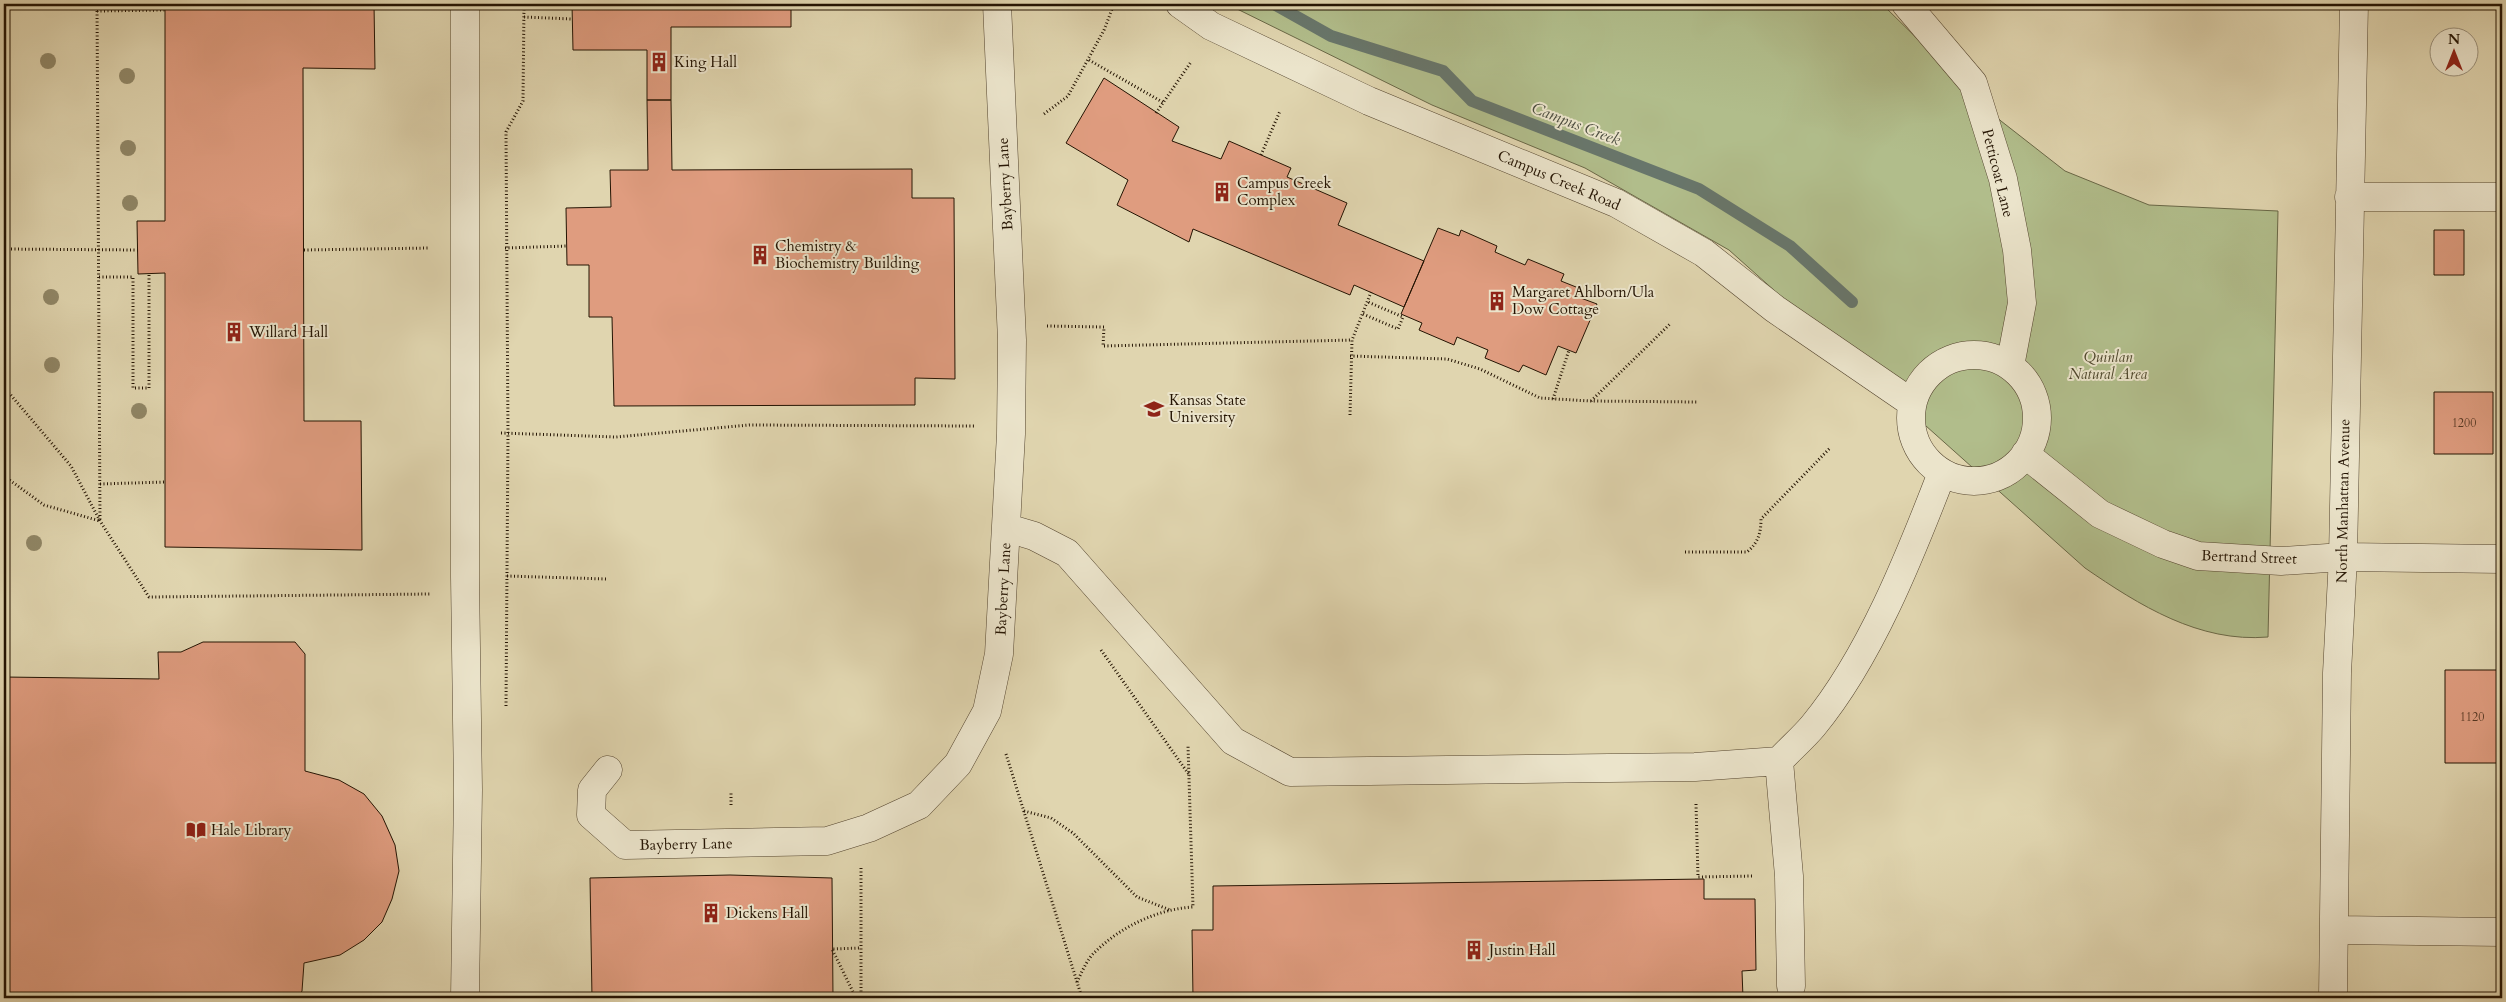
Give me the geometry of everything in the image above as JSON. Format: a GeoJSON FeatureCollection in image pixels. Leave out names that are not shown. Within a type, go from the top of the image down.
{"type":"FeatureCollection","features":[{"type":"Feature","properties":{"kind":"street"},"geometry":{"type":"LineString","coordinates":[[465,4],[465,577],[468,790],[465,998]]}},
{"type":"Feature","properties":{"kind":"street","name":"Bayberry Lane"},"geometry":{"type":"LineString","coordinates":[[608,770],[592,790],[591,815],[625,845],[827,840],[869,828],[919,805],[958,764],[987,711],[1000,654],[1011,462],[1012,340],[997,4]]}},
{"type":"Feature","properties":{"kind":"street","name":"Campus Creek Road"},"geometry":{"type":"LineString","coordinates":[[1180,4],[1211,26],[1369,101],[1616,202],[1704,254],[1775,309],[1912,404]]}},
{"type":"Feature","properties":{"kind":"street","name":"Petticoat Lane"},"geometry":{"type":"LineString","coordinates":[[1906,4],[1974,83],[2002,179],[2016,250],[2022,303],[2010,366]]}},
{"type":"Feature","properties":{"kind":"street","name":"North Manhattan Avenue"},"geometry":{"type":"LineString","coordinates":[[2333,998],[2337,673],[2343,557],[2354,4]]}},
{"type":"Feature","properties":{"kind":"street"},"geometry":{"type":"LineString","coordinates":[[2349,197],[2502,197]]}},
{"type":"Feature","properties":{"kind":"street"},"geometry":{"type":"LineString","coordinates":[[1968,355],[1990,357],[2010,366],[2025,380],[2035,400],[2037,421],[2033,442],[2026,454],[2021,461],[2004,474],[1984,481],[1962,481],[1942,473],[1925,459],[1915,442],[1910,424],[1912,404],[1919,385],[1932,370],[1949,360],[1968,355]]}},
{"type":"Feature","properties":{"kind":"street","name":"Bertrand Street"},"geometry":{"type":"LineString","coordinates":[[2026,454],[2100,514],[2163,544],[2198,556],[2281,561],[2343,557],[2502,559]]}},
{"type":"Feature","properties":{"kind":"street"},"geometry":{"type":"LineString","coordinates":[[1007,528],[1034,536],[1067,554],[1234,741],[1290,772],[1695,767],[1779,761],[1813,726],[1857,662],[1910,555],[1942,473]]}},
{"type":"Feature","properties":{"kind":"street"},"geometry":{"type":"LineString","coordinates":[[1779,761],[1789,876],[1791,986]]}},
{"type":"Feature","properties":{"kind":"street"},"geometry":{"type":"LineString","coordinates":[[2335,930],[2502,932]]}},
{"type":"Feature","properties":{"kind":"path"},"geometry":{"type":"LineString","coordinates":[[97,4],[100,521]]}},
{"type":"Feature","properties":{"kind":"path"},"geometry":{"type":"LineString","coordinates":[[506,713],[508,434],[506,132],[523,101],[524,4]]}},
{"type":"Feature","properties":{"kind":"path"},"geometry":{"type":"LineString","coordinates":[[1044,114],[1068,96],[1104,30],[1114,4]]}},
{"type":"Feature","properties":{"kind":"path"},"geometry":{"type":"LineString","coordinates":[[97,11],[165,10]]}},
{"type":"Feature","properties":{"kind":"path"},"geometry":{"type":"LineString","coordinates":[[524,17],[572,19]]}},
{"type":"Feature","properties":{"kind":"path"},"geometry":{"type":"LineString","coordinates":[[1089,60],[1164,103]]}},
{"type":"Feature","properties":{"kind":"path"},"geometry":{"type":"LineString","coordinates":[[1156,113],[1191,62]]}},
{"type":"Feature","properties":{"kind":"path"},"geometry":{"type":"LineString","coordinates":[[1261,155],[1280,111]]}},
{"type":"Feature","properties":{"kind":"path"},"geometry":{"type":"LineString","coordinates":[[304,250],[406,248]]}},
{"type":"Feature","properties":{"kind":"path"},"geometry":{"type":"LineString","coordinates":[[4,249],[138,250]]}},
{"type":"Feature","properties":{"kind":"path"},"geometry":{"type":"LineString","coordinates":[[99,277],[133,277],[133,388],[149,388],[150,273]]}},
{"type":"Feature","properties":{"kind":"path"},"geometry":{"type":"LineString","coordinates":[[1350,415],[1350,356],[1352,340],[1371,292]]}},
{"type":"Feature","properties":{"kind":"path"},"geometry":{"type":"LineString","coordinates":[[1363,314],[1398,329],[1403,317],[1368,302]]}},
{"type":"Feature","properties":{"kind":"path"},"geometry":{"type":"LineString","coordinates":[[1590,401],[1671,323]]}},
{"type":"Feature","properties":{"kind":"path"},"geometry":{"type":"LineString","coordinates":[[1046,326],[1104,327],[1103,346],[1352,340]]}},
{"type":"Feature","properties":{"kind":"path"},"geometry":{"type":"LineString","coordinates":[[1553,399],[1569,350]]}},
{"type":"Feature","properties":{"kind":"path"},"geometry":{"type":"LineString","coordinates":[[1350,356],[1447,359],[1480,369],[1540,398],[1590,401],[1698,402]]}},
{"type":"Feature","properties":{"kind":"path"},"geometry":{"type":"LineString","coordinates":[[4,387],[71,466],[100,521],[150,597],[428,595],[465,577],[508,576],[606,579]]}},
{"type":"Feature","properties":{"kind":"path"},"geometry":{"type":"LineString","coordinates":[[465,433],[616,437],[749,425],[979,426]]}},
{"type":"Feature","properties":{"kind":"path"},"geometry":{"type":"LineString","coordinates":[[1685,552],[1747,552],[1755,546],[1761,530],[1761,519],[1830,448]]}},
{"type":"Feature","properties":{"kind":"path"},"geometry":{"type":"LineString","coordinates":[[4,476],[44,505],[100,521]]}},
{"type":"Feature","properties":{"kind":"path"},"geometry":{"type":"LineString","coordinates":[[100,484],[164,482]]}},
{"type":"Feature","properties":{"kind":"path"},"geometry":{"type":"LineString","coordinates":[[1077,982],[1094,952],[1118,933],[1151,916],[1170,910],[1193,907],[1190,776],[1098,647]]}},
{"type":"Feature","properties":{"kind":"path"},"geometry":{"type":"LineString","coordinates":[[1005,751],[1082,998]]}},
{"type":"Feature","properties":{"kind":"path"},"geometry":{"type":"LineString","coordinates":[[1695,767],[1698,877],[1789,876]]}},
{"type":"Feature","properties":{"kind":"path"},"geometry":{"type":"LineString","coordinates":[[1024,811],[1051,818],[1073,833],[1137,896],[1170,910]]}},
{"type":"Feature","properties":{"kind":"path"},"geometry":{"type":"LineString","coordinates":[[861,862],[861,998]]}},
{"type":"Feature","properties":{"kind":"path"},"geometry":{"type":"LineString","coordinates":[[856,998],[832,949],[861,948]]}},
{"type":"Feature","properties":{"kind":"green space","name":"Quinlan Natural Area"},"geometry":{"type":"Polygon","coordinates":[[[1227,4],[1882,4],[2001,121],[2065,171],[2149,205],[2278,211],[2268,637],[2218,634],[2194,628],[2148,608],[2085,568],[1729,250],[1585,168],[1432,105],[1227,4]]]}},
{"type":"Feature","properties":{"kind":"building","name":"Willard Hall"},"geometry":{"type":"Polygon","coordinates":[[[165,4],[374,4],[375,69],[303,68],[304,421],[361,421],[362,550],[165,547],[165,273],[138,274],[137,221],[165,221],[165,4]]]}},
{"type":"Feature","properties":{"kind":"building","name":"King Hall"},"geometry":{"type":"Polygon","coordinates":[[[572,4],[791,4],[791,27],[671,27],[671,100],[647,100],[647,50],[573,50],[572,4]]]}},
{"type":"Feature","properties":{"kind":"building"},"geometry":{"type":"Polygon","coordinates":[[[2442,4],[2487,4],[2487,8],[2442,8],[2442,4]]]}},
{"type":"Feature","properties":{"kind":"building","name":"Campus Creek Complex"},"geometry":{"type":"Polygon","coordinates":[[[1104,78],[1179,127],[1172,141],[1221,159],[1229,141],[1291,168],[1287,177],[1347,203],[1338,225],[1424,261],[1404,307],[1354,285],[1350,295],[1193,229],[1189,242],[1117,205],[1128,180],[1066,143],[1104,78]]]}},
{"type":"Feature","properties":{"kind":"building","name":"Chemistry & Biochemistry Building"},"geometry":{"type":"Polygon","coordinates":[[[647,100],[671,100],[672,170],[912,169],[912,198],[954,198],[955,379],[915,378],[915,405],[614,406],[612,317],[589,317],[589,265],[567,265],[566,208],[611,207],[610,170],[648,170],[647,100]]]}},
{"type":"Feature","properties":{"kind":"building","name":"Margaret Ahlborn/Ula Dow Cottage"},"geometry":{"type":"Polygon","coordinates":[[[1438,228],[1459,236],[1461,230],[1497,246],[1495,252],[1525,265],[1528,259],[1564,274],[1561,281],[1581,289],[1578,297],[1597,304],[1576,353],[1558,346],[1546,375],[1523,365],[1519,372],[1485,358],[1488,350],[1457,337],[1454,345],[1419,330],[1422,323],[1401,314],[1438,228]]]}},
{"type":"Feature","properties":{"kind":"building"},"geometry":{"type":"Polygon","coordinates":[[[2434,230],[2464,230],[2464,275],[2434,275],[2434,230]]]}},
{"type":"Feature","properties":{"kind":"building"},"geometry":{"type":"Polygon","coordinates":[[[2434,392],[2493,392],[2493,454],[2434,454],[2434,392]]]}},
{"type":"Feature","properties":{"kind":"building","name":"Hale Library"},"geometry":{"type":"Polygon","coordinates":[[[203,642],[295,642],[305,654],[305,771],[339,780],[364,794],[382,816],[395,845],[399,871],[392,899],[382,922],[364,940],[340,955],[304,963],[302,991],[298,998],[4,998],[4,677],[159,679],[158,652],[181,652],[203,642]]]}},
{"type":"Feature","properties":{"kind":"building"},"geometry":{"type":"Polygon","coordinates":[[[2445,670],[2500,670],[2500,763],[2445,763],[2445,670]]]}},
{"type":"Feature","properties":{"kind":"building","name":"Dickens Hall"},"geometry":{"type":"Polygon","coordinates":[[[730,875],[832,878],[833,998],[592,998],[590,878],[730,875]]]}},
{"type":"Feature","properties":{"kind":"building","name":"Justin Hall"},"geometry":{"type":"Polygon","coordinates":[[[1704,879],[1704,899],[1755,899],[1756,970],[1742,971],[1743,998],[1193,998],[1192,930],[1213,930],[1213,886],[1704,879]]]}},
{"type":"Feature","properties":{"kind":"waterway","name":"Campus Creek"},"geometry":{"type":"LineString","coordinates":[[1274,4],[1331,36],[1443,71],[1472,101],[1699,189],[1790,246],[1852,302]]}},
{"type":"Feature","properties":{"kind":"place","name":"King Hall"},"geometry":{"type":"Point","coordinates":[659,62]}},
{"type":"Feature","properties":{"kind":"place","name":"Campus Creek Complex"},"geometry":{"type":"Point","coordinates":[1222,192]}},
{"type":"Feature","properties":{"kind":"place","name":"Chemistry & Biochemistry Building"},"geometry":{"type":"Point","coordinates":[760,255]}},
{"type":"Feature","properties":{"kind":"place","name":"Margaret Ahlborn/Ula Dow Cottage"},"geometry":{"type":"Point","coordinates":[1497,301]}},
{"type":"Feature","properties":{"kind":"place","name":"Willard Hall"},"geometry":{"type":"Point","coordinates":[234,332]}},
{"type":"Feature","properties":{"kind":"place","name":"Kansas State University"},"geometry":{"type":"Point","coordinates":[1154,409]}},
{"type":"Feature","properties":{"kind":"place","name":"Hale Library"},"geometry":{"type":"Point","coordinates":[196,830]}},
{"type":"Feature","properties":{"kind":"place","name":"Dickens Hall"},"geometry":{"type":"Point","coordinates":[711,913]}},
{"type":"Feature","properties":{"kind":"place","name":"Justin Hall"},"geometry":{"type":"Point","coordinates":[1474,950]}}]}
